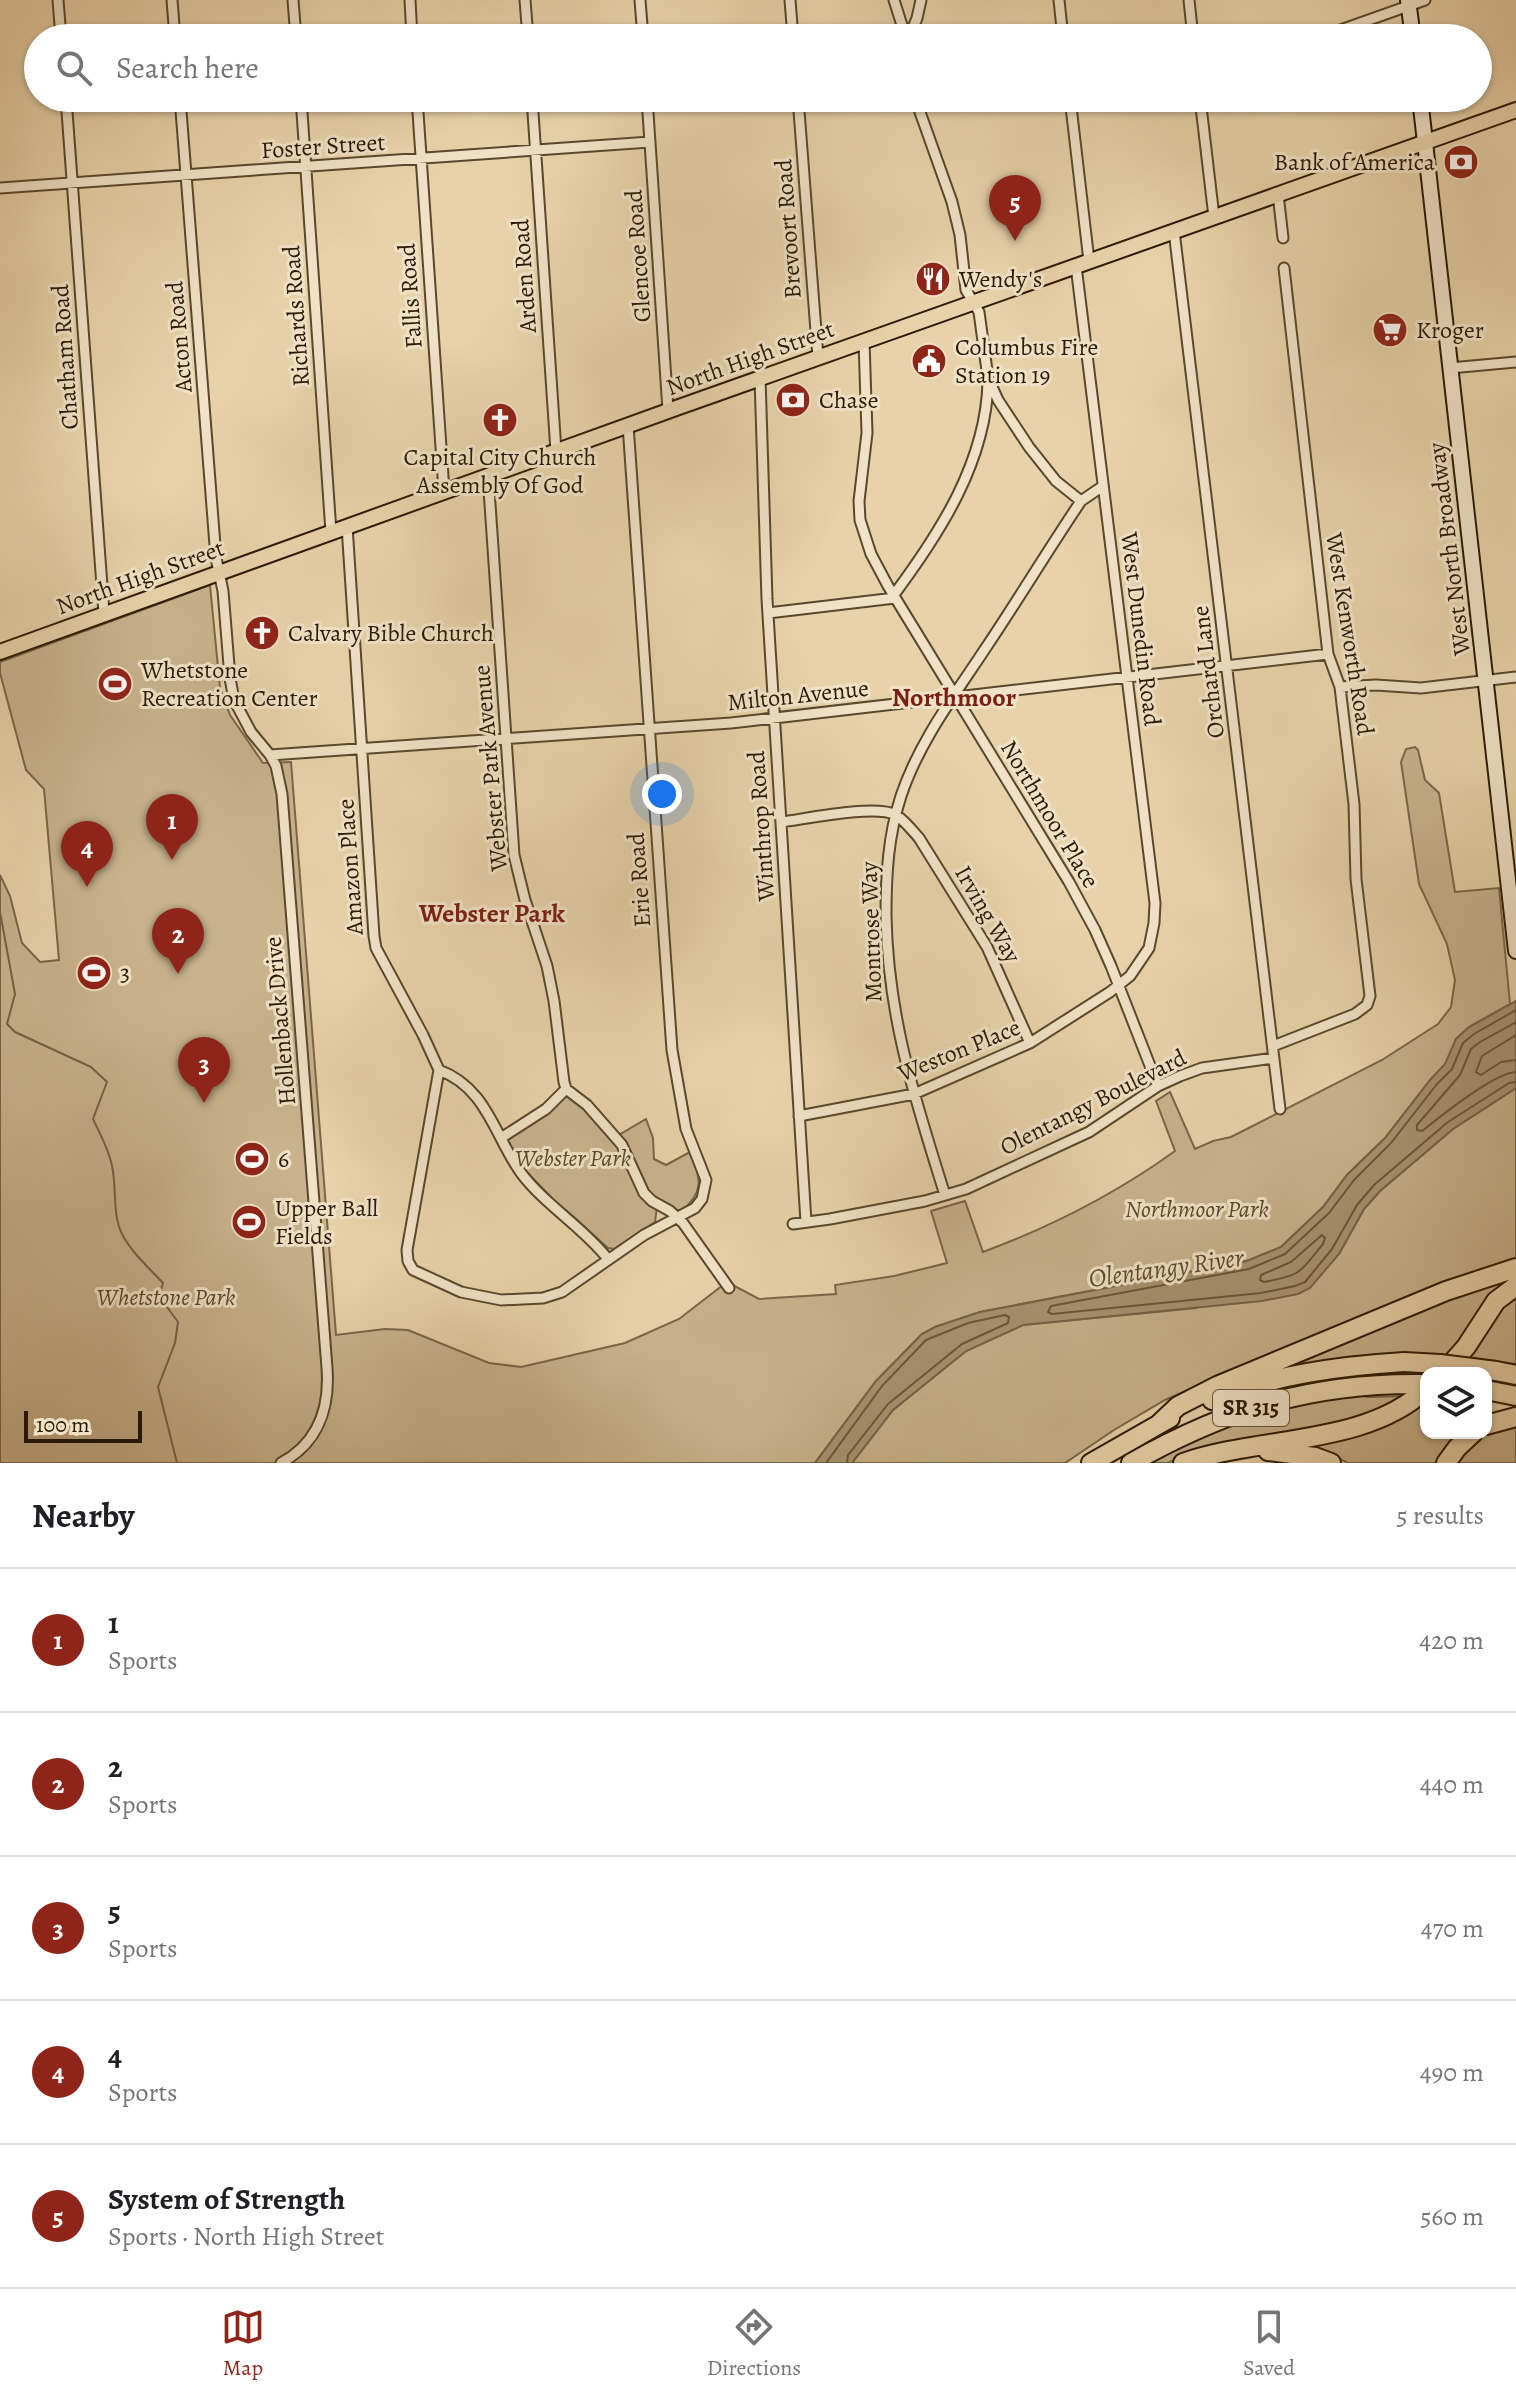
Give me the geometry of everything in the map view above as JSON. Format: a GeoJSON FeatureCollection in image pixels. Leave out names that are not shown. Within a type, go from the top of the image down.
{"type":"FeatureCollection","features":[{"type":"Feature","properties":{"kind":"highway"},"geometry":{"type":"LineString","coordinates":[[1160,1423],[1178,1406],[1217,1386],[1446,1291],[1516,1268]]}},
{"type":"Feature","properties":{"kind":"highway"},"geometry":{"type":"LineString","coordinates":[[1448,1367],[1466,1347],[1496,1301],[1516,1286]]}},
{"type":"Feature","properties":{"kind":"highway","name":"SR 315"},"geometry":{"type":"LineString","coordinates":[[1091,1463],[1160,1423],[1216,1398],[1266,1382],[1320,1370],[1404,1362],[1516,1375]]}},
{"type":"Feature","properties":{"kind":"highway","name":"SR 315"},"geometry":{"type":"LineString","coordinates":[[1131,1463],[1195,1429],[1247,1409],[1297,1396],[1382,1383],[1420,1386]]}},
{"type":"Feature","properties":{"kind":"highway"},"geometry":{"type":"LineString","coordinates":[[1492,1391],[1516,1396]]}},
{"type":"Feature","properties":{"kind":"highway"},"geometry":{"type":"LineString","coordinates":[[1183,1463],[1376,1422],[1407,1406],[1420,1393]]}},
{"type":"Feature","properties":{"kind":"highway"},"geometry":{"type":"LineString","coordinates":[[1492,1423],[1516,1417]]}},
{"type":"Feature","properties":{"kind":"highway"},"geometry":{"type":"LineString","coordinates":[[1446,1463],[1467,1439]]}},
{"type":"Feature","properties":{"kind":"highway"},"geometry":{"type":"LineString","coordinates":[[1245,1449],[1292,1453],[1331,1463]]}},
{"type":"Feature","properties":{"kind":"main road"},"geometry":{"type":"LineString","coordinates":[[1408,3],[1411,24]]}},
{"type":"Feature","properties":{"kind":"main road","name":"North High Street"},"geometry":{"type":"LineString","coordinates":[[0,652],[668,410],[1516,110]]}},
{"type":"Feature","properties":{"kind":"main road","name":"West North Broadway"},"geometry":{"type":"LineString","coordinates":[[1421,112],[1516,951]]}},
{"type":"Feature","properties":{"kind":"street"},"geometry":{"type":"LineString","coordinates":[[58,0],[60,24]]}},
{"type":"Feature","properties":{"kind":"street"},"geometry":{"type":"LineString","coordinates":[[172,0],[174,24]]}},
{"type":"Feature","properties":{"kind":"street"},"geometry":{"type":"LineString","coordinates":[[293,0],[295,24]]}},
{"type":"Feature","properties":{"kind":"street"},"geometry":{"type":"LineString","coordinates":[[410,0],[411,24]]}},
{"type":"Feature","properties":{"kind":"street"},"geometry":{"type":"LineString","coordinates":[[525,0],[527,24]]}},
{"type":"Feature","properties":{"kind":"street"},"geometry":{"type":"LineString","coordinates":[[640,0],[642,24]]}},
{"type":"Feature","properties":{"kind":"street"},"geometry":{"type":"LineString","coordinates":[[790,0],[792,24]]}},
{"type":"Feature","properties":{"kind":"street"},"geometry":{"type":"LineString","coordinates":[[894,0],[902,24]]}},
{"type":"Feature","properties":{"kind":"street"},"geometry":{"type":"LineString","coordinates":[[914,24],[921,0]]}},
{"type":"Feature","properties":{"kind":"street"},"geometry":{"type":"LineString","coordinates":[[1059,0],[1062,24]]}},
{"type":"Feature","properties":{"kind":"street"},"geometry":{"type":"LineString","coordinates":[[1189,0],[1192,24]]}},
{"type":"Feature","properties":{"kind":"street"},"geometry":{"type":"LineString","coordinates":[[1354,24],[1408,3],[1425,0]]}},
{"type":"Feature","properties":{"kind":"street","name":"Chatham Road"},"geometry":{"type":"LineString","coordinates":[[67,112],[104,613]]}},
{"type":"Feature","properties":{"kind":"street","name":"Acton Road"},"geometry":{"type":"LineString","coordinates":[[181,112],[218,572]]}},
{"type":"Feature","properties":{"kind":"street","name":"Richards Road"},"geometry":{"type":"LineString","coordinates":[[302,112],[331,532]]}},
{"type":"Feature","properties":{"kind":"street","name":"Fallis Road"},"geometry":{"type":"LineString","coordinates":[[418,112],[444,491]]}},
{"type":"Feature","properties":{"kind":"street","name":"Arden Road"},"geometry":{"type":"LineString","coordinates":[[533,112],[556,451]]}},
{"type":"Feature","properties":{"kind":"street","name":"Glencoe Road"},"geometry":{"type":"LineString","coordinates":[[648,112],[668,410]]}},
{"type":"Feature","properties":{"kind":"street","name":"Brevoort Road"},"geometry":{"type":"LineString","coordinates":[[799,112],[818,357]]}},
{"type":"Feature","properties":{"kind":"street"},"geometry":{"type":"LineString","coordinates":[[768,613],[894,597],[950,512],[976,446],[988,378],[979,312],[966,290],[960,235],[952,202],[920,112]]}},
{"type":"Feature","properties":{"kind":"street","name":"West Dunedin Road"},"geometry":{"type":"LineString","coordinates":[[1071,112],[1103,486],[1154,913],[1149,948],[1130,976],[1119,985]]}},
{"type":"Feature","properties":{"kind":"street"},"geometry":{"type":"LineString","coordinates":[[1202,112],[1214,217]]}},
{"type":"Feature","properties":{"kind":"street","name":"Foster Street"},"geometry":{"type":"LineString","coordinates":[[0,188],[650,142]]}},
{"type":"Feature","properties":{"kind":"street"},"geometry":{"type":"LineString","coordinates":[[1278,194],[1283,238]]}},
{"type":"Feature","properties":{"kind":"street","name":"Orchard Lane"},"geometry":{"type":"LineString","coordinates":[[1174,231],[1280,1109]]}},
{"type":"Feature","properties":{"kind":"street","name":"West Kenworth Road"},"geometry":{"type":"LineString","coordinates":[[1273,1046],[1355,1014],[1367,1005],[1369,987],[1356,879],[1354,804],[1340,687],[1328,654],[1284,268]]}},
{"type":"Feature","properties":{"kind":"street","name":"Northmoor Place"},"geometry":{"type":"LineString","coordinates":[[864,341],[867,433],[859,501],[860,520],[871,554],[1095,930],[1158,1086]]}},
{"type":"Feature","properties":{"kind":"street"},"geometry":{"type":"LineString","coordinates":[[1450,368],[1516,362]]}},
{"type":"Feature","properties":{"kind":"street","name":"Winthrop Road"},"geometry":{"type":"LineString","coordinates":[[760,378],[768,613],[806,1222]]}},
{"type":"Feature","properties":{"kind":"street"},"geometry":{"type":"LineString","coordinates":[[988,378],[998,400],[1029,447],[1056,481],[1081,501]]}},
{"type":"Feature","properties":{"kind":"street","name":"Erie Road"},"geometry":{"type":"LineString","coordinates":[[628,425],[672,1050],[686,1129],[706,1180],[702,1199],[695,1208],[677,1217]]}},
{"type":"Feature","properties":{"kind":"street","name":"Webster Park Avenue"},"geometry":{"type":"LineString","coordinates":[[488,475],[514,855],[547,966],[566,1089]]}},
{"type":"Feature","properties":{"kind":"street","name":"Montrose Way"},"geometry":{"type":"LineString","coordinates":[[945,1195],[914,1094],[894,1011],[888,963],[886,886],[895,815],[913,764],[930,734],[1081,501],[1103,486]]}},
{"type":"Feature","properties":{"kind":"street","name":"Amazon Place"},"geometry":{"type":"LineString","coordinates":[[347,526],[376,948],[439,1070]]}},
{"type":"Feature","properties":{"kind":"street","name":"Hollenback Drive"},"geometry":{"type":"LineString","coordinates":[[218,572],[223,591],[234,700],[251,732],[276,766],[282,794],[328,1384],[325,1407],[317,1430],[300,1452],[281,1463]]}},
{"type":"Feature","properties":{"kind":"street","name":"Milton Avenue"},"geometry":{"type":"LineString","coordinates":[[270,755],[774,718],[1328,654]]}},
{"type":"Feature","properties":{"kind":"street"},"geometry":{"type":"LineString","coordinates":[[1340,687],[1376,685],[1421,688],[1516,677]]}},
{"type":"Feature","properties":{"kind":"street"},"geometry":{"type":"LineString","coordinates":[[781,822],[872,811],[895,815]]}},
{"type":"Feature","properties":{"kind":"street","name":"Irving Way"},"geometry":{"type":"LineString","coordinates":[[895,815],[919,838],[969,917],[1004,981],[1030,1043]]}},
{"type":"Feature","properties":{"kind":"street","name":"Weston Place"},"geometry":{"type":"LineString","coordinates":[[799,1116],[914,1094],[1030,1043],[1119,985]]}},
{"type":"Feature","properties":{"kind":"street","name":"Olentangy Boulevard"},"geometry":{"type":"LineString","coordinates":[[793,1224],[925,1201],[966,1189],[1089,1132],[1158,1086],[1202,1068],[1274,1058]]}},
{"type":"Feature","properties":{"kind":"street"},"geometry":{"type":"LineString","coordinates":[[608,1259],[588,1235],[550,1204],[521,1173],[478,1098],[449,1074],[439,1070],[407,1250],[413,1270],[422,1276],[480,1297],[501,1300],[543,1298],[562,1292],[608,1259],[677,1217]]}},
{"type":"Feature","properties":{"kind":"street"},"geometry":{"type":"LineString","coordinates":[[501,1138],[546,1109],[566,1089],[593,1111],[622,1145],[644,1193],[677,1217],[729,1288]]}},
{"type":"Feature","properties":{"kind":"street"},"geometry":{"type":"LineString","coordinates":[[659,1226],[661,1206]]}},
{"type":"Feature","properties":{"kind":"green space","name":"Whetstone Park"},"geometry":{"type":"Polygon","coordinates":[[[210,585],[220,688],[230,715],[263,763],[291,762],[336,1335],[385,1329],[408,1330],[489,1363],[521,1367],[625,1343],[679,1319],[727,1282],[759,1299],[836,1294],[835,1285],[894,1276],[947,1263],[931,1211],[965,1201],[983,1252],[1058,1220],[1129,1182],[1175,1151],[1156,1101],[1170,1092],[1195,1149],[1231,1137],[1382,1060],[1438,1024],[1451,1007],[1455,980],[1447,944],[1419,884],[1401,762],[1406,749],[1415,747],[1418,750],[1425,780],[1439,793],[1455,892],[1499,888],[1510,1004],[1469,1027],[1456,1039],[1446,1064],[1385,1138],[1347,1175],[1323,1207],[1281,1247],[1247,1261],[980,1312],[935,1327],[922,1334],[876,1381],[815,1463],[0,1463],[0,875],[10,896],[22,943],[40,962],[59,960],[44,789],[26,770],[0,673],[0,662],[210,585]]]}},
{"type":"Feature","properties":{"kind":"green space"},"geometry":{"type":"Polygon","coordinates":[[[1516,1088],[1516,1260],[1261,1358],[1165,1400],[1065,1463],[852,1463],[893,1410],[966,1351],[1023,1325],[1196,1308],[1339,1254],[1364,1209],[1380,1191],[1453,1129],[1516,1088]]]}},
{"type":"Feature","properties":{"kind":"green space","name":"Webster Park"},"geometry":{"type":"Polygon","coordinates":[[[567,1094],[578,1101],[616,1142],[657,1207],[655,1222],[614,1249],[608,1248],[554,1200],[520,1165],[506,1140],[567,1094]]]}},
{"type":"Feature","properties":{"kind":"green space"},"geometry":{"type":"Polygon","coordinates":[[[646,1119],[653,1138],[654,1159],[666,1165],[690,1152],[694,1162],[697,1192],[680,1212],[648,1191],[619,1135],[646,1119]]]}},
{"type":"Feature","properties":{"kind":"green space"},"geometry":{"type":"Polygon","coordinates":[[[1516,1273],[1452,1355],[1405,1354],[1278,1372],[1450,1297],[1516,1273]]]}},
{"type":"Feature","properties":{"kind":"green space"},"geometry":{"type":"Polygon","coordinates":[[[1516,1293],[1516,1364],[1468,1357],[1492,1316],[1516,1293]]]}},
{"type":"Feature","properties":{"kind":"green space"},"geometry":{"type":"Polygon","coordinates":[[[1371,1392],[1367,1397],[1412,1396],[1378,1415],[1211,1448],[1167,1463],[1146,1463],[1229,1423],[1295,1403],[1371,1392]]]}},
{"type":"Feature","properties":{"kind":"green space"},"geometry":{"type":"Polygon","coordinates":[[[1420,1399],[1420,1439],[1459,1439],[1441,1463],[1348,1463],[1338,1458],[1282,1448],[1420,1399]]]}},
{"type":"Feature","properties":{"kind":"green space"},"geometry":{"type":"Polygon","coordinates":[[[1516,1424],[1516,1463],[1454,1463],[1476,1439],[1492,1439],[1492,1431],[1516,1424]]]}},
{"type":"Feature","properties":{"kind":"water"},"geometry":{"type":"Polygon","coordinates":[[[1516,1001],[1516,1088],[1453,1129],[1380,1191],[1364,1209],[1339,1254],[1310,1288],[1298,1294],[1262,1301],[1023,1325],[966,1351],[893,1410],[852,1463],[815,1463],[876,1381],[922,1334],[935,1327],[980,1312],[1247,1261],[1281,1247],[1323,1207],[1347,1175],[1385,1138],[1445,1064],[1456,1039],[1469,1027],[1516,1001]]]}},
{"type":"Feature","properties":{"kind":"waterway"},"geometry":{"type":"LineString","coordinates":[[0,912],[15,994],[7,1024],[15,1032],[91,1067],[107,1082],[93,1119],[111,1160],[119,1226],[131,1248],[163,1283],[159,1296],[178,1322],[175,1343],[158,1387],[177,1463]]}},
{"type":"Feature","properties":{"kind":"place","name":"Bank of America"},"geometry":{"type":"Point","coordinates":[1461,162]}},
{"type":"Feature","properties":{"kind":"place","name":"System of Strength"},"geometry":{"type":"Point","coordinates":[1015,241]}},
{"type":"Feature","properties":{"kind":"place","name":"Wendy's"},"geometry":{"type":"Point","coordinates":[933,279]}},
{"type":"Feature","properties":{"kind":"place","name":"Kroger"},"geometry":{"type":"Point","coordinates":[1390,330]}},
{"type":"Feature","properties":{"kind":"place","name":"Columbus Fire Station 19"},"geometry":{"type":"Point","coordinates":[929,361]}},
{"type":"Feature","properties":{"kind":"place","name":"Chase"},"geometry":{"type":"Point","coordinates":[793,400]}},
{"type":"Feature","properties":{"kind":"place","name":"Capital City Church Assembly Of God"},"geometry":{"type":"Point","coordinates":[500,420]}},
{"type":"Feature","properties":{"kind":"place","name":"Calvary Bible Church"},"geometry":{"type":"Point","coordinates":[262,633]}},
{"type":"Feature","properties":{"kind":"place","name":"Whetstone Recreation Center"},"geometry":{"type":"Point","coordinates":[115,684]}},
{"type":"Feature","properties":{"kind":"place","name":"1"},"geometry":{"type":"Point","coordinates":[172,860]}},
{"type":"Feature","properties":{"kind":"place","name":"4"},"geometry":{"type":"Point","coordinates":[87,887]}},
{"type":"Feature","properties":{"kind":"place","name":"3"},"geometry":{"type":"Point","coordinates":[94,973]}},
{"type":"Feature","properties":{"kind":"place","name":"2"},"geometry":{"type":"Point","coordinates":[178,974]}},
{"type":"Feature","properties":{"kind":"place","name":"5"},"geometry":{"type":"Point","coordinates":[204,1103]}},
{"type":"Feature","properties":{"kind":"place","name":"6"},"geometry":{"type":"Point","coordinates":[252,1159]}},
{"type":"Feature","properties":{"kind":"place","name":"Upper Ball Fields"},"geometry":{"type":"Point","coordinates":[249,1222]}},
{"type":"Feature","properties":{"kind":"district","name":"Northmoor"},"geometry":{"type":"Point","coordinates":[954,697]}},
{"type":"Feature","properties":{"kind":"district","name":"Webster Park"},"geometry":{"type":"Point","coordinates":[492,913]}},
{"type":"Feature","properties":{"kind":"park label","name":"Northmoor Park"},"geometry":{"type":"Point","coordinates":[1197,1209]}},
{"type":"Feature","properties":{"kind":"water label","name":"Olentangy River"},"geometry":{"type":"Point","coordinates":[1166,1268]}}]}
